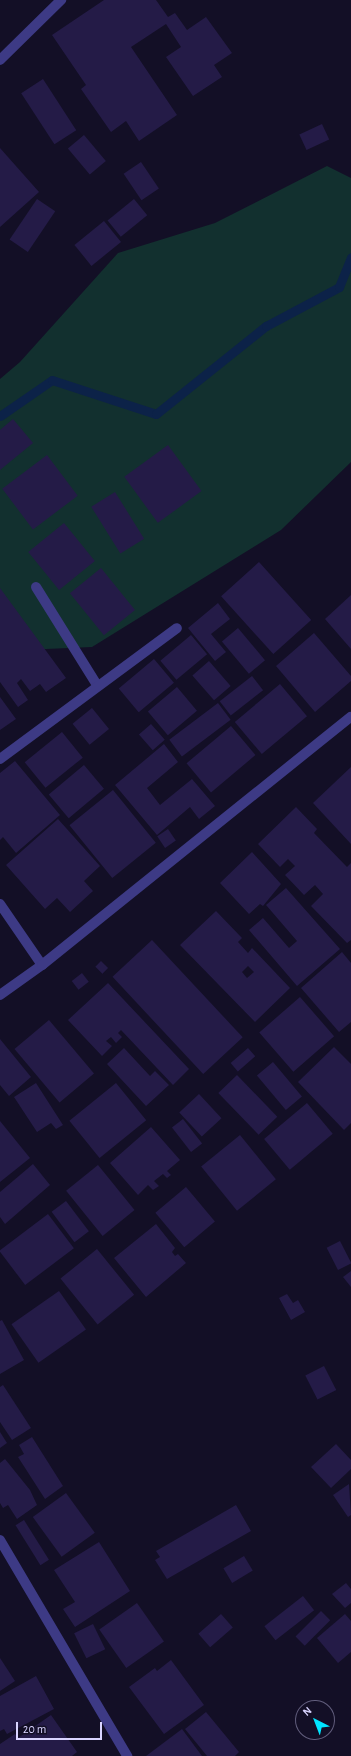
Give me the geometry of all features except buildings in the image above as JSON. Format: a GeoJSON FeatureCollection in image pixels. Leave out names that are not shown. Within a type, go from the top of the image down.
{"type":"FeatureCollection","features":[{"type":"Feature","properties":{"kind":"street"},"geometry":{"type":"LineString","coordinates":[[0,60],[61,0]]}},
{"type":"Feature","properties":{"kind":"street"},"geometry":{"type":"LineString","coordinates":[[36,587],[96,685]]}},
{"type":"Feature","properties":{"kind":"street"},"geometry":{"type":"LineString","coordinates":[[0,759],[96,685],[177,628]]}},
{"type":"Feature","properties":{"kind":"street"},"geometry":{"type":"LineString","coordinates":[[0,995],[42,965],[351,717]]}},
{"type":"Feature","properties":{"kind":"street"},"geometry":{"type":"LineString","coordinates":[[0,904],[42,965]]}},
{"type":"Feature","properties":{"kind":"street"},"geometry":{"type":"LineString","coordinates":[[0,1540],[127,1756]]}},
{"type":"Feature","properties":{"kind":"green space"},"geometry":{"type":"Polygon","coordinates":[[[327,166],[351,178],[351,462],[281,530],[92,647],[0,651],[0,379],[20,362],[118,253],[215,223],[327,166]]]}},
{"type":"Feature","properties":{"kind":"waterway"},"geometry":{"type":"LineString","coordinates":[[0,416],[52,380],[156,414],[266,326],[339,287],[351,257]]}}]}
